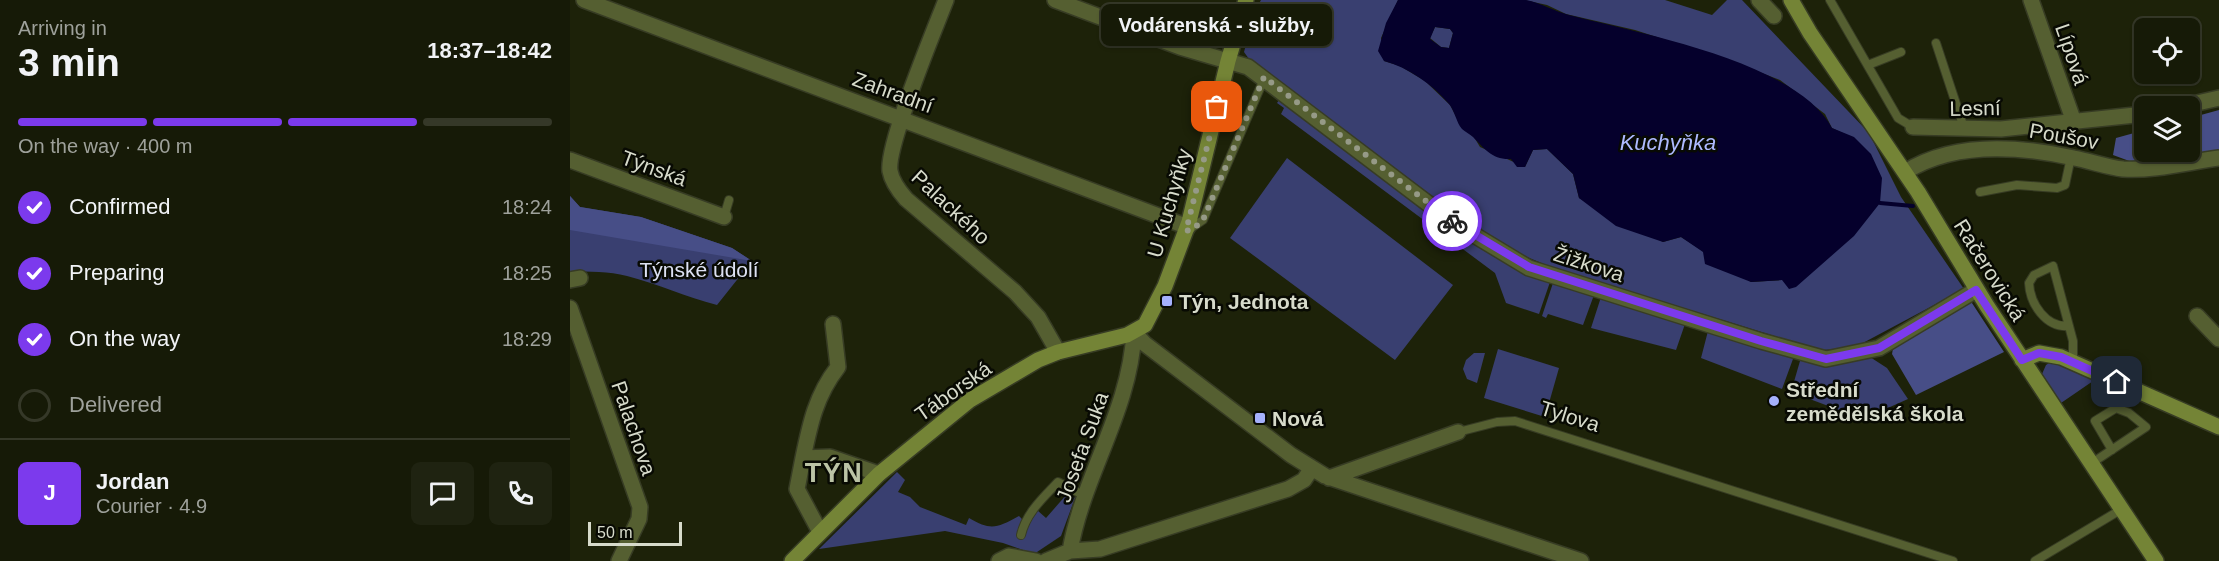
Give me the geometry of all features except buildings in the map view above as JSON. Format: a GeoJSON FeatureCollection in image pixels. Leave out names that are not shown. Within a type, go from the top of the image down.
{"type":"FeatureCollection","features":[{"type":"Feature","properties":{"kind":"street","name":"Zahradní"},"geometry":{"type":"LineString","coordinates":[[584,0],[903,118],[1187,229]]}},
{"type":"Feature","properties":{"kind":"street","name":"Palackého"},"geometry":{"type":"LineString","coordinates":[[946,0],[903,118],[890,164],[898,190],[1015,292],[1038,317],[1058,352]]}},
{"type":"Feature","properties":{"kind":"street","name":"Žižkova"},"geometry":{"type":"LineString","coordinates":[[1054,0],[1179,47],[1248,66],[1451,220],[1529,267],[1761,341],[1826,359],[1879,348],[1976,290]]}},
{"type":"Feature","properties":{"kind":"street","name":"U Kuchyňky"},"geometry":{"type":"LineString","coordinates":[[1134,332],[1145,326],[1150,317],[1187,229],[1228,60],[1246,0]]}},
{"type":"Feature","properties":{"kind":"street"},"geometry":{"type":"LineString","coordinates":[[1759,0],[1774,15]]}},
{"type":"Feature","properties":{"kind":"street","name":"Račerovická"},"geometry":{"type":"LineString","coordinates":[[1791,0],[1810,33],[1905,172],[1976,290],[2157,561]]}},
{"type":"Feature","properties":{"kind":"street","name":"Lípová"},"geometry":{"type":"LineString","coordinates":[[2031,0],[2074,122]]}},
{"type":"Feature","properties":{"kind":"street"},"geometry":{"type":"LineString","coordinates":[[2200,102],[2219,98]]}},
{"type":"Feature","properties":{"kind":"street","name":"Lesní"},"geometry":{"type":"LineString","coordinates":[[1913,127],[1964,130],[2001,129],[2134,115]]}},
{"type":"Feature","properties":{"kind":"street"},"geometry":{"type":"LineString","coordinates":[[2001,129],[2006,148]]}},
{"type":"Feature","properties":{"kind":"street","name":"Poušov"},"geometry":{"type":"LineString","coordinates":[[1905,172],[1917,165],[1960,151],[2006,148],[2071,157],[2122,169],[2144,169],[2219,158]]}},
{"type":"Feature","properties":{"kind":"street","name":"Týnská"},"geometry":{"type":"LineString","coordinates":[[570,160],[724,217]]}},
{"type":"Feature","properties":{"kind":"street","name":"Palachova"},"geometry":{"type":"LineString","coordinates":[[570,308],[640,507],[639,519],[619,561]]}},
{"type":"Feature","properties":{"kind":"street"},"geometry":{"type":"LineString","coordinates":[[2197,316],[2219,339]]}},
{"type":"Feature","properties":{"kind":"street"},"geometry":{"type":"LineString","coordinates":[[820,532],[797,489],[812,412],[824,385],[838,367],[833,324]]}},
{"type":"Feature","properties":{"kind":"street"},"geometry":{"type":"LineString","coordinates":[[1058,352],[1134,332],[1145,344],[1312,468],[1329,478],[1581,561]]}},
{"type":"Feature","properties":{"kind":"street","name":"Josefa Suka"},"geometry":{"type":"LineString","coordinates":[[1072,556],[1087,496],[1127,387],[1133,362],[1134,332]]}},
{"type":"Feature","properties":{"kind":"street","name":"Táborská"},"geometry":{"type":"LineString","coordinates":[[792,561],[879,474],[970,400],[1038,360],[1058,352]]}},
{"type":"Feature","properties":{"kind":"street"},"geometry":{"type":"LineString","coordinates":[[2022,360],[2039,353],[2073,363],[2219,427]]}},
{"type":"Feature","properties":{"kind":"street","name":"Tylova"},"geometry":{"type":"LineString","coordinates":[[1329,478],[1458,432]]}},
{"type":"Feature","properties":{"kind":"street"},"geometry":{"type":"LineString","coordinates":[[803,458],[831,457],[879,474]]}},
{"type":"Feature","properties":{"kind":"street"},"geometry":{"type":"LineString","coordinates":[[1046,561],[1100,549],[1288,489],[1304,480],[1312,468]]}},
{"type":"Feature","properties":{"kind":"street"},"geometry":{"type":"LineString","coordinates":[[999,561],[1009,556],[1036,561]]}},
{"type":"Feature","properties":{"kind":"lane"},"geometry":{"type":"LineString","coordinates":[[1830,0],[1898,118],[1913,127]]}},
{"type":"Feature","properties":{"kind":"lane"},"geometry":{"type":"LineString","coordinates":[[1936,43],[1964,130]]}},
{"type":"Feature","properties":{"kind":"lane"},"geometry":{"type":"LineString","coordinates":[[1868,65],[1901,52]]}},
{"type":"Feature","properties":{"kind":"lane"},"geometry":{"type":"LineString","coordinates":[[1187,229],[1193,229],[1203,220],[1264,77]]}},
{"type":"Feature","properties":{"kind":"lane"},"geometry":{"type":"LineString","coordinates":[[1980,192],[2017,185],[2057,188],[2066,185],[2071,157]]}},
{"type":"Feature","properties":{"kind":"lane"},"geometry":{"type":"LineString","coordinates":[[724,217],[729,200]]}},
{"type":"Feature","properties":{"kind":"lane"},"geometry":{"type":"LineString","coordinates":[[2069,326],[2062,326],[2047,318],[2036,307],[2030,294],[2029,283],[2043,269],[2053,267],[2069,326],[2073,341],[2073,363]]}},
{"type":"Feature","properties":{"kind":"lane"},"geometry":{"type":"LineString","coordinates":[[2091,463],[2112,450],[2146,427],[2129,413],[2116,408],[2095,421],[2112,450]]}},
{"type":"Feature","properties":{"kind":"lane","name":"Tylova"},"geometry":{"type":"LineString","coordinates":[[1458,432],[1497,422],[1515,421],[1800,510],[1953,561]]}},
{"type":"Feature","properties":{"kind":"lane"},"geometry":{"type":"LineString","coordinates":[[1021,535],[1023,524],[1033,508],[1058,482],[1087,496]]}},
{"type":"Feature","properties":{"kind":"lane"},"geometry":{"type":"LineString","coordinates":[[2035,561],[2122,509]]}},
{"type":"Feature","properties":{"kind":"green space"},"geometry":{"type":"Polygon","coordinates":[[[1261,0],[1398,0],[1381,38],[1384,61],[1400,66],[1425,81],[1450,105],[1462,128],[1474,137],[1480,147],[1525,167],[1533,150],[1547,149],[1573,174],[1579,198],[1663,242],[1681,237],[1751,282],[1782,280],[1849,136],[1832,128],[1825,114],[1780,80],[1725,59],[1635,30],[1566,14],[1547,5],[1524,0],[1665,0],[1712,15],[1727,0],[1742,0],[1869,133],[1901,197],[1964,289],[1861,344],[1844,349],[1820,350],[1551,267],[1522,255],[1463,219],[1249,59],[1244,52],[1255,11],[1261,0]]]}},
{"type":"Feature","properties":{"kind":"green space"},"geometry":{"type":"Polygon","coordinates":[[[1435,27],[1450,29],[1453,33],[1449,48],[1441,47],[1430,38],[1435,27]]]}},
{"type":"Feature","properties":{"kind":"green space"},"geometry":{"type":"Polygon","coordinates":[[[1279,100],[1550,282],[1539,314],[1506,303],[1495,273],[1281,114],[1284,108],[1277,103],[1279,100]]]}},
{"type":"Feature","properties":{"kind":"green space"},"geometry":{"type":"Polygon","coordinates":[[[1287,158],[1453,285],[1395,360],[1230,238],[1287,158]]]}},
{"type":"Feature","properties":{"kind":"green space","name":"Týnské údolí"},"geometry":{"type":"Polygon","coordinates":[[[570,196],[580,207],[641,217],[732,248],[752,261],[717,305],[620,274],[570,271],[570,196]]]}},
{"type":"Feature","properties":{"kind":"green space"},"geometry":{"type":"Polygon","coordinates":[[[1553,283],[1594,295],[1583,325],[1548,314],[1546,318],[1542,316],[1553,283]]]}},
{"type":"Feature","properties":{"kind":"green space"},"geometry":{"type":"Polygon","coordinates":[[[1601,297],[1685,324],[1676,350],[1591,328],[1601,297]]]}},
{"type":"Feature","properties":{"kind":"green space"},"geometry":{"type":"Polygon","coordinates":[[[1708,331],[1792,355],[1793,359],[1782,389],[1701,358],[1708,331]]]}},
{"type":"Feature","properties":{"kind":"green space"},"geometry":{"type":"Polygon","coordinates":[[[1498,349],[1559,368],[1545,417],[1484,398],[1498,349]]]}},
{"type":"Feature","properties":{"kind":"green space"},"geometry":{"type":"Polygon","coordinates":[[[1474,353],[1485,353],[1477,383],[1467,379],[1463,369],[1466,360],[1474,353]]]}},
{"type":"Feature","properties":{"kind":"green space"},"geometry":{"type":"Polygon","coordinates":[[[1870,357],[1887,368],[1908,399],[1863,419],[1791,392],[1800,361],[1803,359],[1870,357]]]}},
{"type":"Feature","properties":{"kind":"green space"},"geometry":{"type":"Polygon","coordinates":[[[2052,361],[2096,379],[2061,403],[2042,374],[2046,365],[2052,361]]]}},
{"type":"Feature","properties":{"kind":"green space"},"geometry":{"type":"Polygon","coordinates":[[[897,472],[905,480],[898,492],[910,497],[920,507],[966,525],[969,518],[989,526],[1005,523],[1019,516],[1024,521],[1037,510],[1046,518],[1067,494],[1075,498],[1061,536],[1034,554],[1003,543],[945,531],[819,549],[897,472]]]}},
{"type":"Feature","properties":{"kind":"shaded area"},"geometry":{"type":"Polygon","coordinates":[[[2219,110],[2219,152],[2200,154],[2200,115],[2219,110]]]}},
{"type":"Feature","properties":{"kind":"shaded area"},"geometry":{"type":"Polygon","coordinates":[[[2134,133],[2134,162],[2113,155],[2116,138],[2134,133]]]}},
{"type":"Feature","properties":{"kind":"shaded area"},"geometry":{"type":"Polygon","coordinates":[[[570,196],[580,207],[641,217],[732,248],[752,261],[570,230],[570,196]]]}},
{"type":"Feature","properties":{"kind":"shaded area"},"geometry":{"type":"Polygon","coordinates":[[[1970,300],[2004,352],[1916,395],[1892,354],[1894,343],[1970,300]]]}},
{"type":"Feature","properties":{"kind":"water","name":"Kuchyňka"},"geometry":{"type":"Polygon","coordinates":[[[1398,0],[1526,0],[1569,15],[1674,41],[1714,54],[1752,68],[1786,85],[1814,105],[1832,128],[1854,137],[1871,154],[1882,178],[1880,203],[1854,236],[1796,287],[1789,289],[1782,280],[1751,282],[1705,264],[1703,252],[1681,237],[1663,242],[1616,226],[1579,198],[1573,174],[1547,149],[1533,150],[1525,167],[1517,167],[1511,159],[1499,158],[1489,153],[1462,129],[1451,107],[1435,90],[1411,72],[1384,61],[1378,51],[1386,23],[1398,0]],[[1435,27],[1430,39],[1441,47],[1449,48],[1453,33],[1450,29],[1435,27]]]}},
{"type":"Feature","properties":{"kind":"waterway"},"geometry":{"type":"LineString","coordinates":[[1880,203],[1913,206]]}},
{"type":"Feature","properties":{"kind":"way so far"},"geometry":{"type":"LineString","coordinates":[[1217,107],[1186,231],[1193,229],[1203,220],[1264,77],[1452,221]]}},
{"type":"Feature","properties":{"kind":"place","name":"Vodárenská - služby,"},"geometry":{"type":"Point","coordinates":[1217,107]}},
{"type":"Feature","properties":{"kind":"place","name":"Týn, Jednota"},"geometry":{"type":"Point","coordinates":[1167,301]}},
{"type":"Feature","properties":{"kind":"place","name":"Střední zemědělská škola"},"geometry":{"type":"Point","coordinates":[1774,401]}},
{"type":"Feature","properties":{"kind":"place","name":"Nová"},"geometry":{"type":"Point","coordinates":[1260,418]}},
{"type":"Feature","properties":{"kind":"district","name":"TÝN"},"geometry":{"type":"Point","coordinates":[834,473]}},
{"type":"Feature","properties":{"kind":"route"},"geometry":{"type":"LineString","coordinates":[[1452,221],[1529,267],[1761,341],[1826,359],[1879,348],[1976,290],[2022,360],[2039,353],[2061,357],[2117,382]]}}]}
